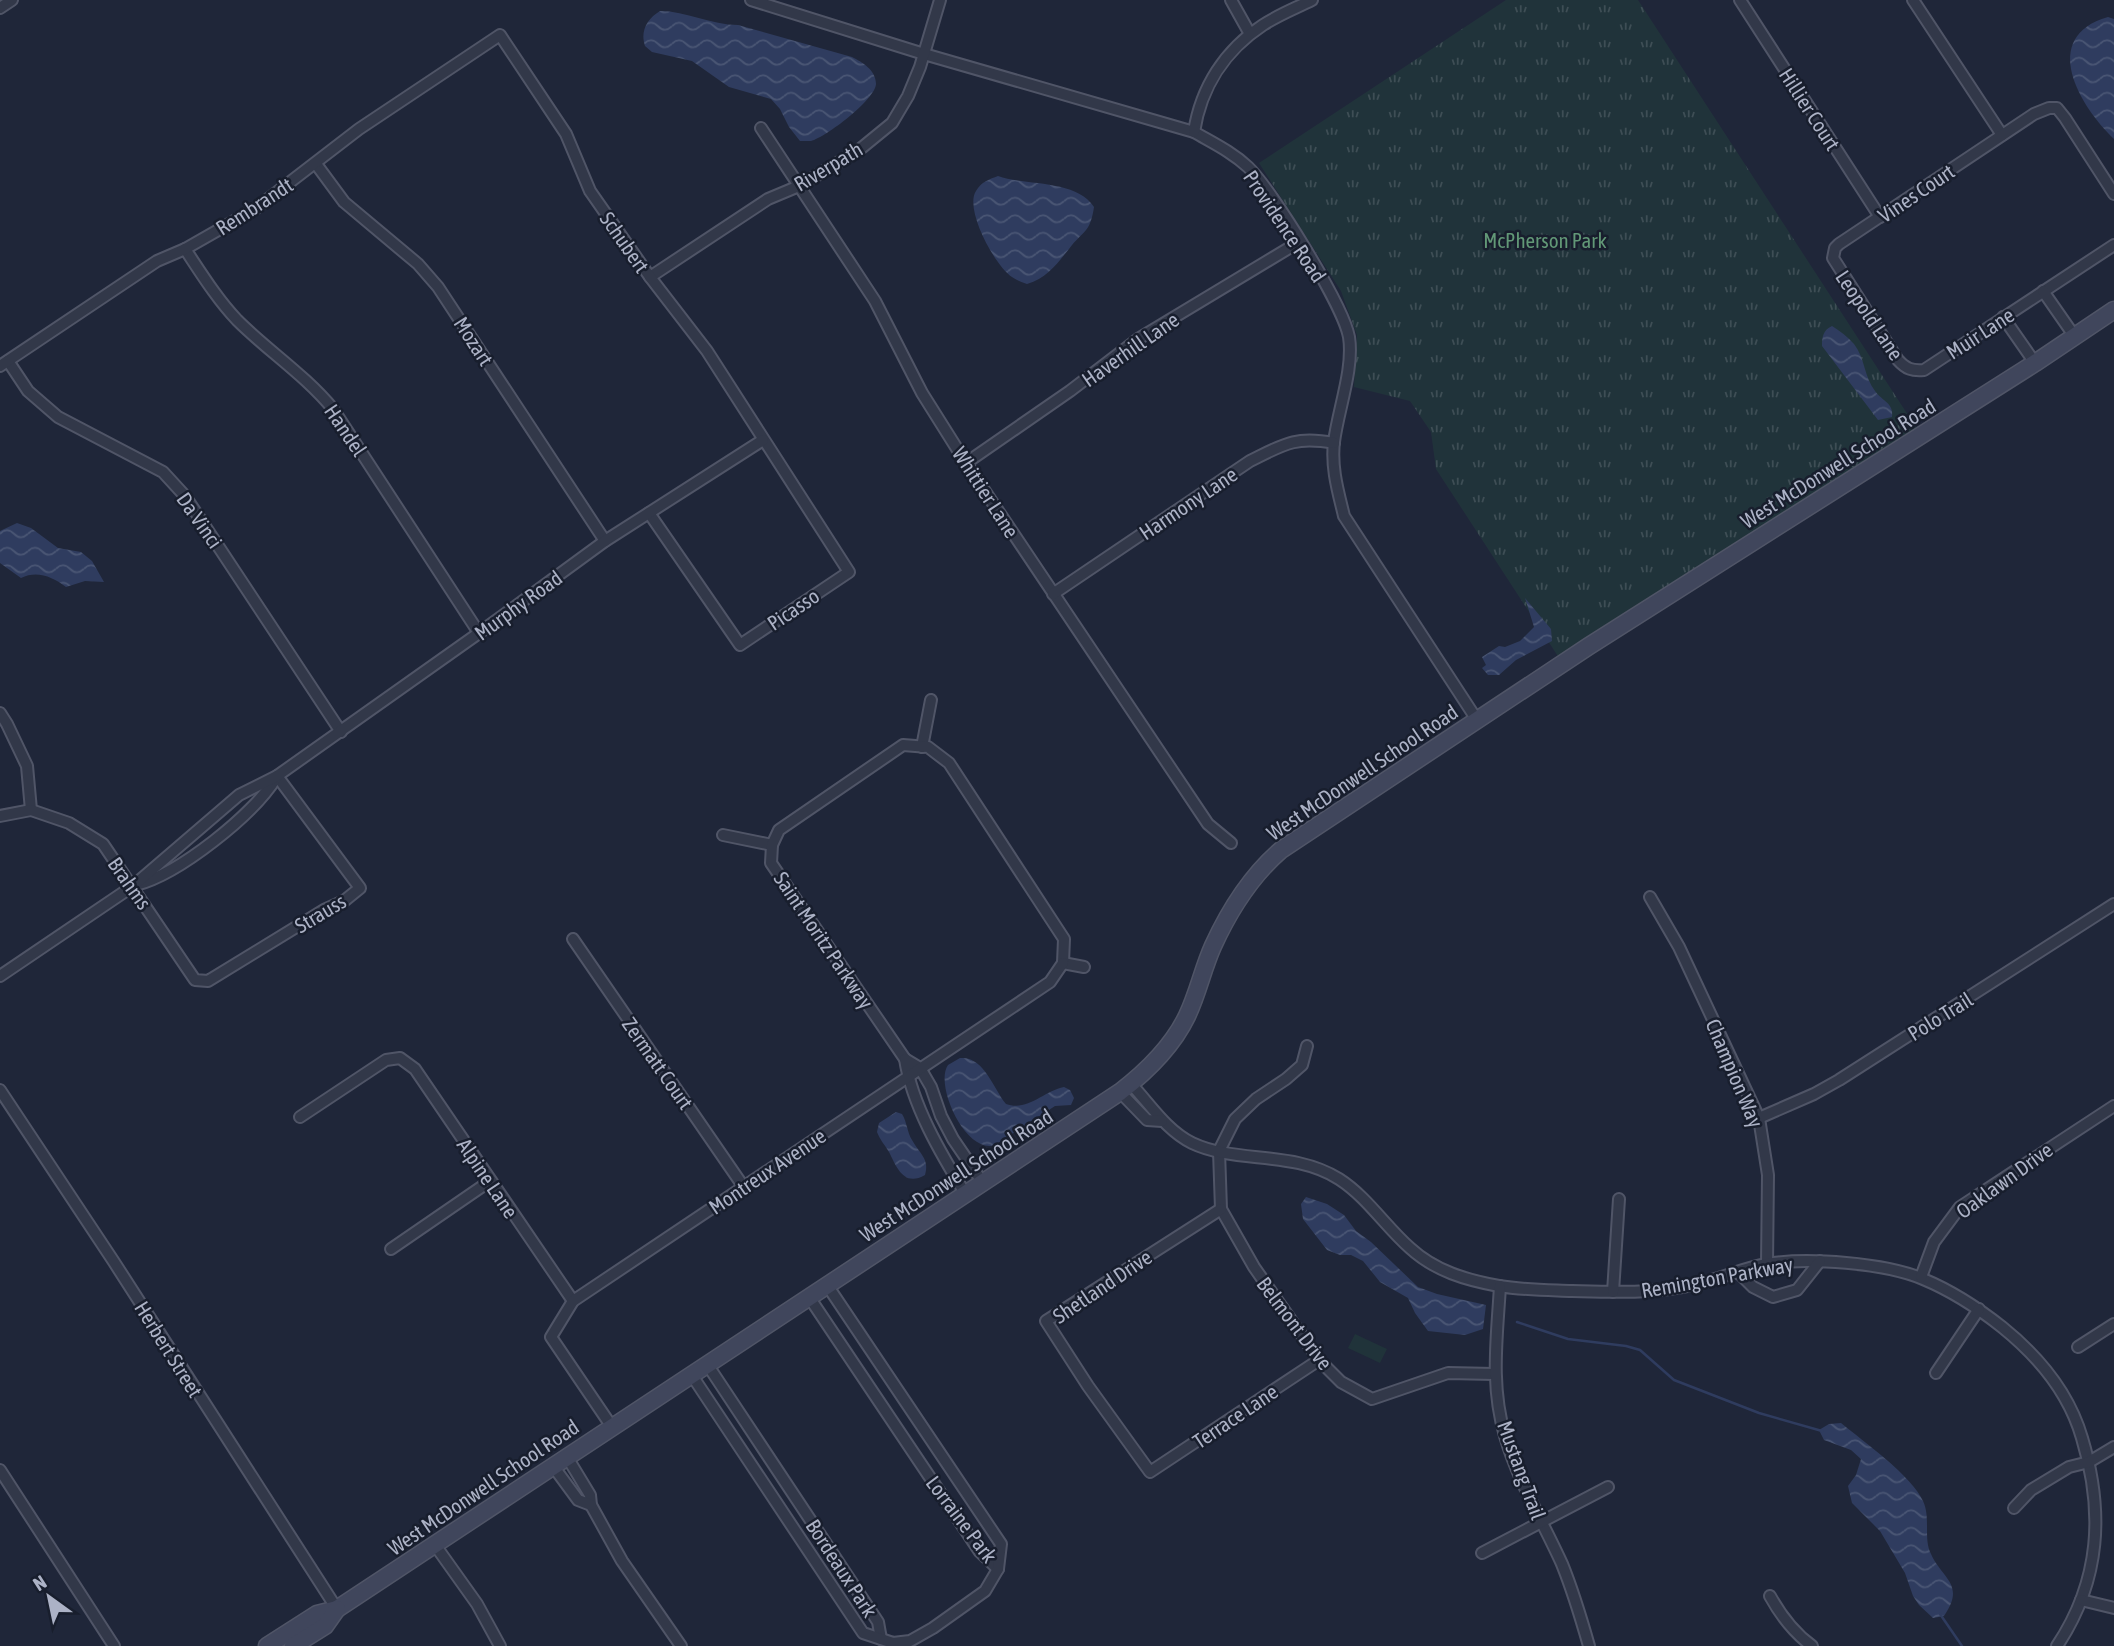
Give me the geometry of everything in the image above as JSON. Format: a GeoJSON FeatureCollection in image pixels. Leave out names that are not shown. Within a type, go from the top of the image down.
{"type":"FeatureCollection","features":[{"type":"Feature","properties":{"kind":"main road","name":"West McDonwell School Road"},"geometry":{"type":"LineString","coordinates":[[267,1646],[317,1614],[337,1609],[1126,1088],[1156,1059],[1186,1019],[1220,933],[1231,912],[1268,862],[1393,774],[1589,646],[2114,310]]}},
{"type":"Feature","properties":{"kind":"main road","name":"West McDonwell School Road"},"geometry":{"type":"LineString","coordinates":[[293,1646],[325,1626],[337,1609]]}},
{"type":"Feature","properties":{"kind":"street"},"geometry":{"type":"LineString","coordinates":[[0,8],[12,0]]}},
{"type":"Feature","properties":{"kind":"street","name":"Providence Road"},"geometry":{"type":"LineString","coordinates":[[751,0],[924,54],[1195,132],[1229,152],[1250,169],[1332,295],[1349,337],[1347,380],[1334,443],[1334,478],[1344,516],[1477,720]]}},
{"type":"Feature","properties":{"kind":"street","name":"Riverpath"},"geometry":{"type":"LineString","coordinates":[[650,277],[768,199],[799,186],[859,150],[892,124],[908,96],[940,0]]}},
{"type":"Feature","properties":{"kind":"street"},"geometry":{"type":"LineString","coordinates":[[1231,0],[1251,34]]}},
{"type":"Feature","properties":{"kind":"street"},"geometry":{"type":"LineString","coordinates":[[1195,132],[1197,118],[1215,71],[1241,42],[1264,24],[1312,0]]}},
{"type":"Feature","properties":{"kind":"street","name":"Hillier Court"},"geometry":{"type":"LineString","coordinates":[[1740,0],[1880,217]]}},
{"type":"Feature","properties":{"kind":"street"},"geometry":{"type":"LineString","coordinates":[[1913,0],[2002,135]]}},
{"type":"Feature","properties":{"kind":"street","name":"Rembrandt"},"geometry":{"type":"LineString","coordinates":[[4,363],[157,261],[185,249],[255,209],[359,129],[500,35]]}},
{"type":"Feature","properties":{"kind":"street","name":"Schubert"},"geometry":{"type":"LineString","coordinates":[[500,35],[566,134],[590,191],[650,277],[707,351],[763,440]]}},
{"type":"Feature","properties":{"kind":"street","name":"Vines Court"},"geometry":{"type":"LineString","coordinates":[[1833,253],[1839,244],[2034,114],[2049,108],[2057,108],[2114,194]]}},
{"type":"Feature","properties":{"kind":"street","name":"Whittier Lane"},"geometry":{"type":"LineString","coordinates":[[761,128],[875,301],[922,393],[966,463],[1209,824],[1231,843]]}},
{"type":"Feature","properties":{"kind":"street","name":"Mozart"},"geometry":{"type":"LineString","coordinates":[[316,164],[344,202],[418,264],[438,287],[605,541]]}},
{"type":"Feature","properties":{"kind":"street","name":"Haverhill Lane"},"geometry":{"type":"LineString","coordinates":[[966,463],[1070,391],[1138,339],[1300,242]]}},
{"type":"Feature","properties":{"kind":"street","name":"Muir Lane"},"geometry":{"type":"LineString","coordinates":[[1915,371],[1924,370],[2114,245]]}},
{"type":"Feature","properties":{"kind":"street","name":"Handel"},"geometry":{"type":"LineString","coordinates":[[185,249],[237,320],[313,386],[334,409],[479,633]]}},
{"type":"Feature","properties":{"kind":"street","name":"Leopold Lane"},"geometry":{"type":"LineString","coordinates":[[1833,253],[1835,264],[1898,360],[1906,368],[1915,371]]}},
{"type":"Feature","properties":{"kind":"street"},"geometry":{"type":"LineString","coordinates":[[2043,291],[2075,337]]}},
{"type":"Feature","properties":{"kind":"street"},"geometry":{"type":"LineString","coordinates":[[2003,317],[2035,363]]}},
{"type":"Feature","properties":{"kind":"street","name":"Da Vinci"},"geometry":{"type":"LineString","coordinates":[[4,363],[28,391],[58,417],[163,472],[185,496],[341,732]]}},
{"type":"Feature","properties":{"kind":"street","name":"Harmony Lane"},"geometry":{"type":"LineString","coordinates":[[1053,594],[1250,461],[1284,444],[1310,439],[1334,443]]}},
{"type":"Feature","properties":{"kind":"street","name":"Murphy Road"},"geometry":{"type":"LineString","coordinates":[[0,976],[133,886],[239,795],[277,776],[605,541],[763,440]]}},
{"type":"Feature","properties":{"kind":"street","name":"Picasso"},"geometry":{"type":"LineString","coordinates":[[649,513],[740,645],[849,572],[763,440]]}},
{"type":"Feature","properties":{"kind":"street"},"geometry":{"type":"LineString","coordinates":[[931,701],[922,747],[929,747],[949,763],[1064,939],[1063,963],[1084,967]]}},
{"type":"Feature","properties":{"kind":"street"},"geometry":{"type":"LineString","coordinates":[[0,713],[8,724],[27,766],[31,810]]}},
{"type":"Feature","properties":{"kind":"street","name":"Saint Moritz Parkway"},"geometry":{"type":"LineString","coordinates":[[920,1068],[905,1059],[771,863],[772,845],[779,830],[903,745],[922,747]]}},
{"type":"Feature","properties":{"kind":"street","name":"Murphy Road"},"geometry":{"type":"LineString","coordinates":[[133,886],[155,880],[204,848],[269,790],[277,776]]}},
{"type":"Feature","properties":{"kind":"street","name":"Strauss"},"geometry":{"type":"LineString","coordinates":[[195,979],[208,981],[324,910],[344,901],[360,888],[277,776]]}},
{"type":"Feature","properties":{"kind":"street","name":"Brahms"},"geometry":{"type":"LineString","coordinates":[[0,816],[31,810],[69,823],[103,844],[195,979]]}},
{"type":"Feature","properties":{"kind":"street"},"geometry":{"type":"LineString","coordinates":[[723,835],[772,845]]}},
{"type":"Feature","properties":{"kind":"street","name":"Champion Way"},"geometry":{"type":"LineString","coordinates":[[1650,897],[1679,947],[1759,1118],[1768,1175],[1767,1264]]}},
{"type":"Feature","properties":{"kind":"street","name":"Polo Trail"},"geometry":{"type":"LineString","coordinates":[[1759,1118],[1839,1080],[2114,904]]}},
{"type":"Feature","properties":{"kind":"street","name":"Zermatt Court"},"geometry":{"type":"LineString","coordinates":[[573,939],[743,1186]]}},
{"type":"Feature","properties":{"kind":"street","name":"Montreux Avenue"},"geometry":{"type":"LineString","coordinates":[[612,1427],[551,1337],[573,1301],[1050,982],[1063,963]]}},
{"type":"Feature","properties":{"kind":"street"},"geometry":{"type":"LineString","coordinates":[[1219,1151],[1235,1119],[1256,1099],[1302,1065],[1307,1046]]}},
{"type":"Feature","properties":{"kind":"street","name":"Alpine Lane"},"geometry":{"type":"LineString","coordinates":[[300,1117],[386,1060],[400,1058],[415,1069],[573,1301]]}},
{"type":"Feature","properties":{"kind":"street","name":"Saint Moritz Parkway"},"geometry":{"type":"LineString","coordinates":[[905,1059],[908,1077],[936,1146],[965,1193]]}},
{"type":"Feature","properties":{"kind":"street"},"geometry":{"type":"LineString","coordinates":[[920,1068],[953,1139],[983,1183]]}},
{"type":"Feature","properties":{"kind":"street","name":"Remington Parkway"},"geometry":{"type":"LineString","coordinates":[[1126,1088],[1147,1120],[1162,1121],[1192,1143],[1219,1151],[1291,1161],[1321,1170],[1354,1190],[1425,1260],[1454,1275],[1500,1286],[1532,1290],[1613,1292],[1696,1285],[1767,1264],[1820,1261],[1872,1267],[1921,1278],[1979,1309],[2015,1338],[2047,1370],[2071,1410],[2090,1462],[2096,1500],[2097,1532],[2091,1567],[2081,1600]]}},
{"type":"Feature","properties":{"kind":"street","name":"Herbert Street"},"geometry":{"type":"LineString","coordinates":[[0,1090],[337,1609]]}},
{"type":"Feature","properties":{"kind":"street","name":"Oaklawn Drive"},"geometry":{"type":"LineString","coordinates":[[1921,1278],[1934,1242],[1960,1208],[2114,1106]]}},
{"type":"Feature","properties":{"kind":"street","name":"Belmont Drive"},"geometry":{"type":"LineString","coordinates":[[1219,1151],[1221,1209],[1254,1268],[1319,1360],[1341,1382],[1372,1399],[1448,1373],[1494,1374]]}},
{"type":"Feature","properties":{"kind":"street"},"geometry":{"type":"LineString","coordinates":[[391,1249],[490,1181]]}},
{"type":"Feature","properties":{"kind":"street"},"geometry":{"type":"LineString","coordinates":[[1613,1292],[1619,1199]]}},
{"type":"Feature","properties":{"kind":"street","name":"Shetland Drive"},"geometry":{"type":"LineString","coordinates":[[1150,1472],[1088,1386],[1046,1321],[1221,1209]]}},
{"type":"Feature","properties":{"kind":"street"},"geometry":{"type":"LineString","coordinates":[[1738,1272],[1753,1287],[1773,1297],[1797,1290],[1820,1261]]}},
{"type":"Feature","properties":{"kind":"street","name":"Lorraine Park"},"geometry":{"type":"LineString","coordinates":[[827,1285],[1001,1544],[998,1569]]}},
{"type":"Feature","properties":{"kind":"street","name":"Mustang Trail"},"geometry":{"type":"LineString","coordinates":[[1500,1286],[1494,1374],[1505,1438],[1540,1523],[1566,1575],[1589,1646]]}},
{"type":"Feature","properties":{"kind":"street","name":"Lorraine Park"},"geometry":{"type":"LineString","coordinates":[[809,1297],[980,1552],[998,1569]]}},
{"type":"Feature","properties":{"kind":"street"},"geometry":{"type":"LineString","coordinates":[[1936,1373],[1979,1309]]}},
{"type":"Feature","properties":{"kind":"street"},"geometry":{"type":"LineString","coordinates":[[834,1333],[852,1321]]}},
{"type":"Feature","properties":{"kind":"street"},"geometry":{"type":"LineString","coordinates":[[2078,1347],[2114,1324]]}},
{"type":"Feature","properties":{"kind":"street","name":"Terrace Lane"},"geometry":{"type":"LineString","coordinates":[[1150,1472],[1319,1360]]}},
{"type":"Feature","properties":{"kind":"street","name":"Bordeaux Park"},"geometry":{"type":"LineString","coordinates":[[691,1374],[863,1633],[881,1639],[878,1622],[707,1364]]}},
{"type":"Feature","properties":{"kind":"street"},"geometry":{"type":"LineString","coordinates":[[717,1414],[733,1404]]}},
{"type":"Feature","properties":{"kind":"street"},"geometry":{"type":"LineString","coordinates":[[2014,1508],[2040,1484],[2069,1468],[2090,1462],[2114,1447]]}},
{"type":"Feature","properties":{"kind":"street"},"geometry":{"type":"LineString","coordinates":[[567,1457],[590,1495],[591,1506],[622,1561],[681,1646]]}},
{"type":"Feature","properties":{"kind":"street"},"geometry":{"type":"LineString","coordinates":[[553,1466],[578,1500],[591,1506]]}},
{"type":"Feature","properties":{"kind":"street"},"geometry":{"type":"LineString","coordinates":[[0,1470],[114,1646]]}},
{"type":"Feature","properties":{"kind":"street"},"geometry":{"type":"LineString","coordinates":[[1482,1553],[1608,1487]]}},
{"type":"Feature","properties":{"kind":"street"},"geometry":{"type":"LineString","coordinates":[[435,1545],[477,1604],[500,1646]]}},
{"type":"Feature","properties":{"kind":"street"},"geometry":{"type":"LineString","coordinates":[[881,1639],[893,1643],[910,1641],[933,1628],[985,1591],[998,1569]]}},
{"type":"Feature","properties":{"kind":"street"},"geometry":{"type":"LineString","coordinates":[[1770,1596],[1793,1631],[1812,1646]]}},
{"type":"Feature","properties":{"kind":"street"},"geometry":{"type":"LineString","coordinates":[[2057,1646],[2081,1600],[2114,1608]]}},
{"type":"Feature","properties":{"kind":"green space","name":"McPherson Park"},"geometry":{"type":"Polygon","coordinates":[[[1506,0],[1638,0],[1921,435],[1563,664],[1436,469],[1431,432],[1410,401],[1354,387],[1357,335],[1341,291],[1259,163],[1506,0]]]}},
{"type":"Feature","properties":{"kind":"green space"},"geometry":{"type":"Polygon","coordinates":[[[1355,1334],[1387,1349],[1380,1363],[1348,1348],[1355,1334]]]}},
{"type":"Feature","properties":{"kind":"water"},"geometry":{"type":"Polygon","coordinates":[[[660,11],[738,25],[852,57],[871,71],[876,84],[874,91],[838,125],[811,141],[800,141],[771,99],[729,87],[692,61],[652,52],[645,46],[643,35],[646,26],[660,11]]]}},
{"type":"Feature","properties":{"kind":"water"},"geometry":{"type":"Polygon","coordinates":[[[2108,17],[2114,19],[2114,139],[2089,109],[2079,92],[2072,74],[2070,56],[2075,40],[2087,27],[2108,17]]]}},
{"type":"Feature","properties":{"kind":"water"},"geometry":{"type":"Polygon","coordinates":[[[998,176],[1063,188],[1086,198],[1094,207],[1088,227],[1060,260],[1046,275],[1027,284],[1005,271],[983,237],[974,210],[973,199],[978,188],[998,176]]]}},
{"type":"Feature","properties":{"kind":"water"},"geometry":{"type":"Polygon","coordinates":[[[1832,326],[1858,349],[1871,386],[1889,405],[1892,417],[1878,420],[1822,346],[1824,334],[1832,326]]]}},
{"type":"Feature","properties":{"kind":"water"},"geometry":{"type":"Polygon","coordinates":[[[17,523],[31,528],[58,548],[81,552],[92,561],[104,582],[85,581],[66,587],[45,576],[21,578],[0,563],[0,531],[17,523]]]}},
{"type":"Feature","properties":{"kind":"water"},"geometry":{"type":"Polygon","coordinates":[[[1525,598],[1551,629],[1552,641],[1516,660],[1499,675],[1488,675],[1482,668],[1486,665],[1482,657],[1499,646],[1505,647],[1520,641],[1534,627],[1525,598]]]}},
{"type":"Feature","properties":{"kind":"water"},"geometry":{"type":"Polygon","coordinates":[[[960,1058],[968,1059],[982,1067],[1006,1104],[1014,1106],[1028,1103],[1064,1087],[1070,1090],[1074,1098],[1071,1105],[1055,1106],[995,1145],[984,1145],[973,1140],[964,1129],[949,1102],[945,1075],[948,1065],[960,1058]]]}},
{"type":"Feature","properties":{"kind":"water"},"geometry":{"type":"Polygon","coordinates":[[[896,1112],[902,1114],[910,1137],[925,1160],[925,1175],[918,1178],[912,1179],[902,1174],[877,1132],[879,1123],[896,1112]]]}},
{"type":"Feature","properties":{"kind":"water"},"geometry":{"type":"Polygon","coordinates":[[[1306,1197],[1327,1204],[1344,1215],[1356,1231],[1418,1287],[1486,1305],[1483,1329],[1465,1335],[1428,1331],[1408,1298],[1380,1282],[1363,1261],[1351,1255],[1340,1255],[1327,1250],[1303,1219],[1301,1204],[1306,1197]]]}},
{"type":"Feature","properties":{"kind":"water"},"geometry":{"type":"Polygon","coordinates":[[[1841,1423],[1898,1470],[1923,1501],[1929,1548],[1952,1589],[1953,1596],[1944,1616],[1933,1618],[1919,1605],[1905,1573],[1880,1531],[1852,1503],[1848,1486],[1856,1475],[1861,1459],[1851,1450],[1824,1440],[1819,1430],[1829,1424],[1841,1423]]]}},
{"type":"Feature","properties":{"kind":"waterway"},"geometry":{"type":"LineString","coordinates":[[1517,1322],[1568,1339],[1640,1350],[1674,1380],[1759,1413],[1822,1431]]}},
{"type":"Feature","properties":{"kind":"waterway"},"geometry":{"type":"LineString","coordinates":[[1940,1614],[1962,1646]]}}]}
